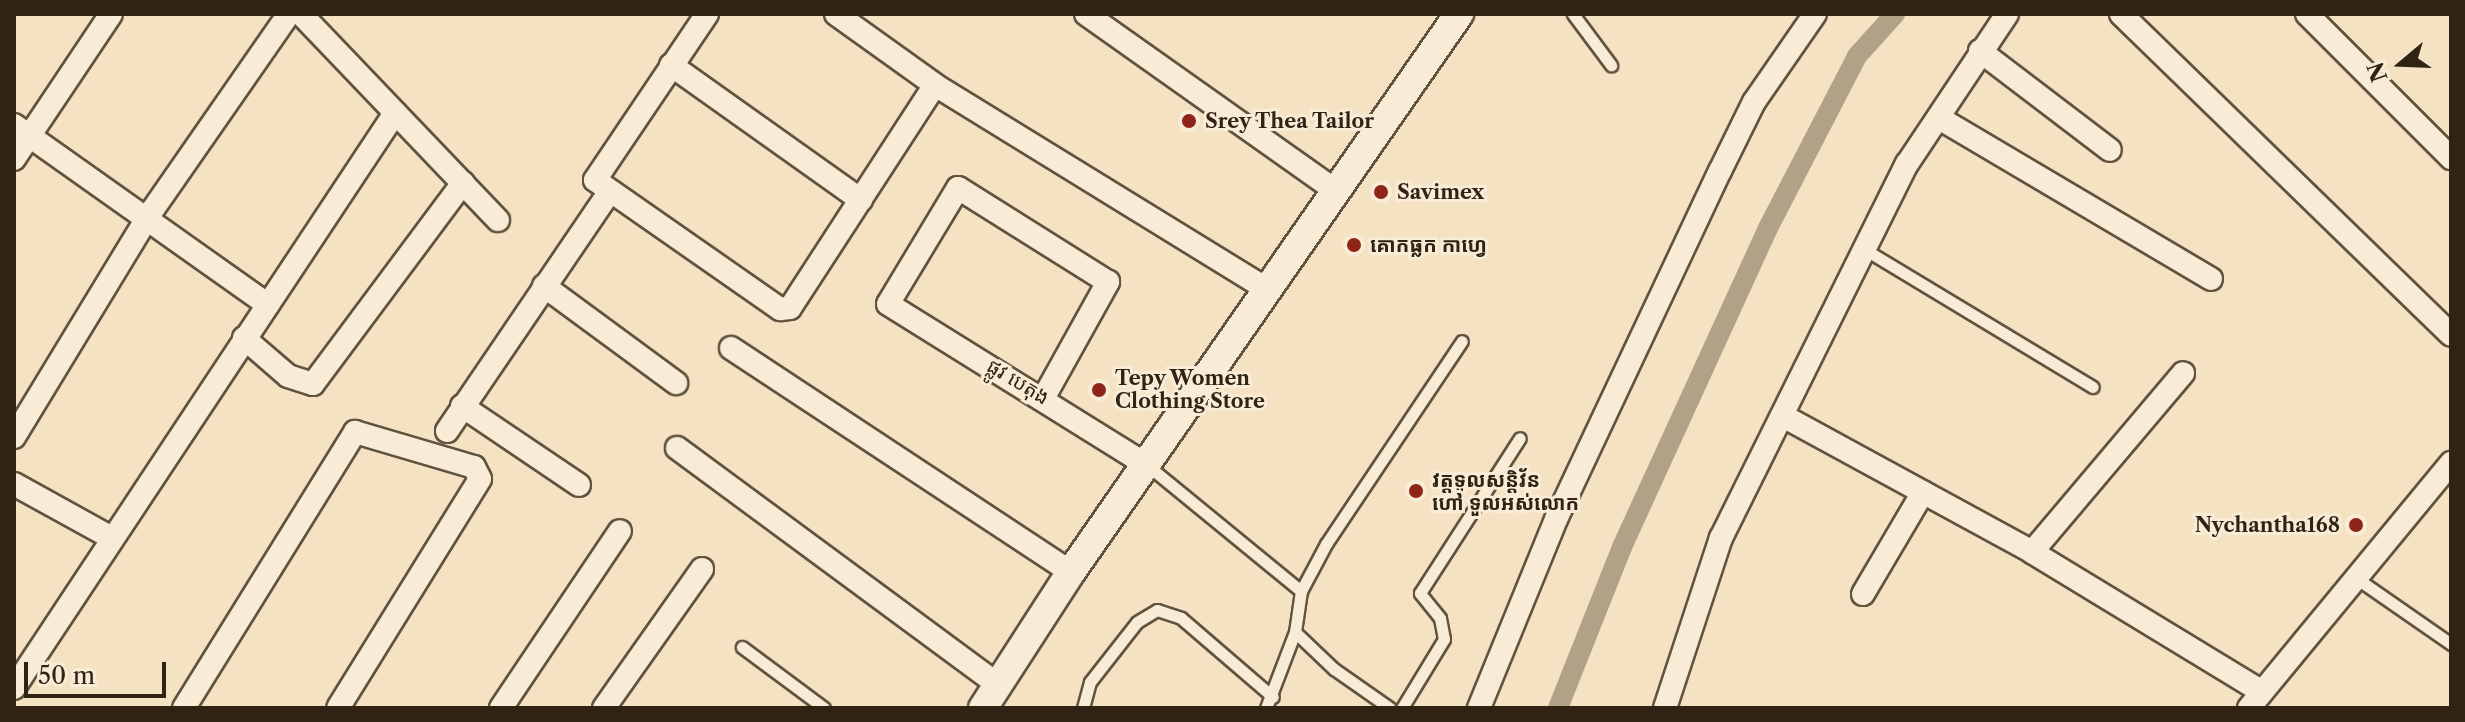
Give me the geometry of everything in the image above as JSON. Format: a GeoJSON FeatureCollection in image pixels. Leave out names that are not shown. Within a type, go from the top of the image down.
{"type":"FeatureCollection","features":[{"type":"Feature","properties":{"kind":"street"},"geometry":{"type":"LineString","coordinates":[[14,159],[21,131],[111,14]]}},
{"type":"Feature","properties":{"kind":"street"},"geometry":{"type":"LineString","coordinates":[[14,437],[147,218],[289,14]]}},
{"type":"Feature","properties":{"kind":"street"},"geometry":{"type":"LineString","coordinates":[[301,14],[498,220]]}},
{"type":"Feature","properties":{"kind":"street"},"geometry":{"type":"LineString","coordinates":[[707,14],[595,180],[609,193],[785,310],[935,85]]}},
{"type":"Feature","properties":{"kind":"street"},"geometry":{"type":"LineString","coordinates":[[836,14],[935,85],[1268,290]]}},
{"type":"Feature","properties":{"kind":"street"},"geometry":{"type":"LineString","coordinates":[[1086,14],[1336,191]]}},
{"type":"Feature","properties":{"kind":"street"},"geometry":{"type":"LineString","coordinates":[[677,448],[991,696],[1071,572],[1459,14]]}},
{"type":"Feature","properties":{"kind":"street"},"geometry":{"type":"LineString","coordinates":[[1479,708],[1557,517],[1720,171],[1754,102],[1815,14]]}},
{"type":"Feature","properties":{"kind":"street"},"geometry":{"type":"LineString","coordinates":[[1665,708],[1721,538],[1907,164],[2007,14]]}},
{"type":"Feature","properties":{"kind":"street"},"geometry":{"type":"LineString","coordinates":[[2121,14],[2451,335]]}},
{"type":"Feature","properties":{"kind":"street"},"geometry":{"type":"LineString","coordinates":[[2307,14],[2451,158]]}},
{"type":"Feature","properties":{"kind":"street"},"geometry":{"type":"LineString","coordinates":[[1980,51],[2110,150]]}},
{"type":"Feature","properties":{"kind":"street"},"geometry":{"type":"LineString","coordinates":[[671,65],[861,200]]}},
{"type":"Feature","properties":{"kind":"street"},"geometry":{"type":"LineString","coordinates":[[14,688],[395,113]]}},
{"type":"Feature","properties":{"kind":"street"},"geometry":{"type":"LineString","coordinates":[[1939,118],[2211,279]]}},
{"type":"Feature","properties":{"kind":"street"},"geometry":{"type":"LineString","coordinates":[[21,131],[268,305]]}},
{"type":"Feature","properties":{"kind":"street"},"geometry":{"type":"LineString","coordinates":[[244,338],[288,376],[313,384],[463,183]]}},
{"type":"Feature","properties":{"kind":"street","name":"ផ្លូវ បេតុង"},"geometry":{"type":"LineString","coordinates":[[1044,397],[1108,282],[962,187],[887,302],[1044,397],[1147,465]]}},
{"type":"Feature","properties":{"kind":"street"},"geometry":{"type":"LineString","coordinates":[[447,431],[609,193]]}},
{"type":"Feature","properties":{"kind":"street"},"geometry":{"type":"LineString","coordinates":[[544,286],[676,383]]}},
{"type":"Feature","properties":{"kind":"street"},"geometry":{"type":"LineString","coordinates":[[731,348],[1071,572]]}},
{"type":"Feature","properties":{"kind":"street"},"geometry":{"type":"LineString","coordinates":[[2032,552],[2183,373]]}},
{"type":"Feature","properties":{"kind":"street"},"geometry":{"type":"LineString","coordinates":[[462,406],[579,485]]}},
{"type":"Feature","properties":{"kind":"street"},"geometry":{"type":"LineString","coordinates":[[1783,416],[2032,552],[2256,700],[2451,463]]}},
{"type":"Feature","properties":{"kind":"street"},"geometry":{"type":"LineString","coordinates":[[184,708],[348,436],[355,432],[474,467],[480,479],[338,708]]}},
{"type":"Feature","properties":{"kind":"street"},"geometry":{"type":"LineString","coordinates":[[14,484],[112,538]]}},
{"type":"Feature","properties":{"kind":"street"},"geometry":{"type":"LineString","coordinates":[[1863,594],[1923,492]]}},
{"type":"Feature","properties":{"kind":"street"},"geometry":{"type":"LineString","coordinates":[[501,708],[620,531]]}},
{"type":"Feature","properties":{"kind":"street"},"geometry":{"type":"LineString","coordinates":[[604,708],[702,569]]}},
{"type":"Feature","properties":{"kind":"lane"},"geometry":{"type":"LineString","coordinates":[[1573,14],[1611,65]]}},
{"type":"Feature","properties":{"kind":"lane"},"geometry":{"type":"LineString","coordinates":[[1864,249],[2093,387]]}},
{"type":"Feature","properties":{"kind":"lane"},"geometry":{"type":"LineString","coordinates":[[1266,708],[1273,697],[1295,632],[1301,591],[1326,544],[1462,341]]}},
{"type":"Feature","properties":{"kind":"lane"},"geometry":{"type":"LineString","coordinates":[[1402,708],[1444,639],[1440,618],[1420,593],[1520,438]]}},
{"type":"Feature","properties":{"kind":"lane"},"geometry":{"type":"LineString","coordinates":[[1147,465],[1301,591]]}},
{"type":"Feature","properties":{"kind":"lane"},"geometry":{"type":"LineString","coordinates":[[2356,578],[2451,644]]}},
{"type":"Feature","properties":{"kind":"lane"},"geometry":{"type":"LineString","coordinates":[[1083,708],[1090,682],[1137,622],[1157,610],[1181,618],[1273,697]]}},
{"type":"Feature","properties":{"kind":"lane"},"geometry":{"type":"LineString","coordinates":[[1295,632],[1334,669],[1390,708]]}},
{"type":"Feature","properties":{"kind":"lane"},"geometry":{"type":"LineString","coordinates":[[742,647],[824,708]]}},
{"type":"Feature","properties":{"kind":"waterway"},"geometry":{"type":"LineString","coordinates":[[1558,708],[1622,547],[1768,228],[1857,56],[1895,14]]}},
{"type":"Feature","properties":{"kind":"place","name":"Srey Thea Tailor"},"geometry":{"type":"Point","coordinates":[1189,121]}},
{"type":"Feature","properties":{"kind":"place","name":"Savimex"},"geometry":{"type":"Point","coordinates":[1381,192]}},
{"type":"Feature","properties":{"kind":"place","name":"គោកធ្លក កាហ្វេ"},"geometry":{"type":"Point","coordinates":[1354,245]}},
{"type":"Feature","properties":{"kind":"place","name":"Tepy Women Clothing Store"},"geometry":{"type":"Point","coordinates":[1099,390]}},
{"type":"Feature","properties":{"kind":"place","name":"វត្តទូលសន្តិវ័ន ហៅ ទួលអស់លោក"},"geometry":{"type":"Point","coordinates":[1416,491]}},
{"type":"Feature","properties":{"kind":"place","name":"Nychantha168"},"geometry":{"type":"Point","coordinates":[2356,525]}}]}
